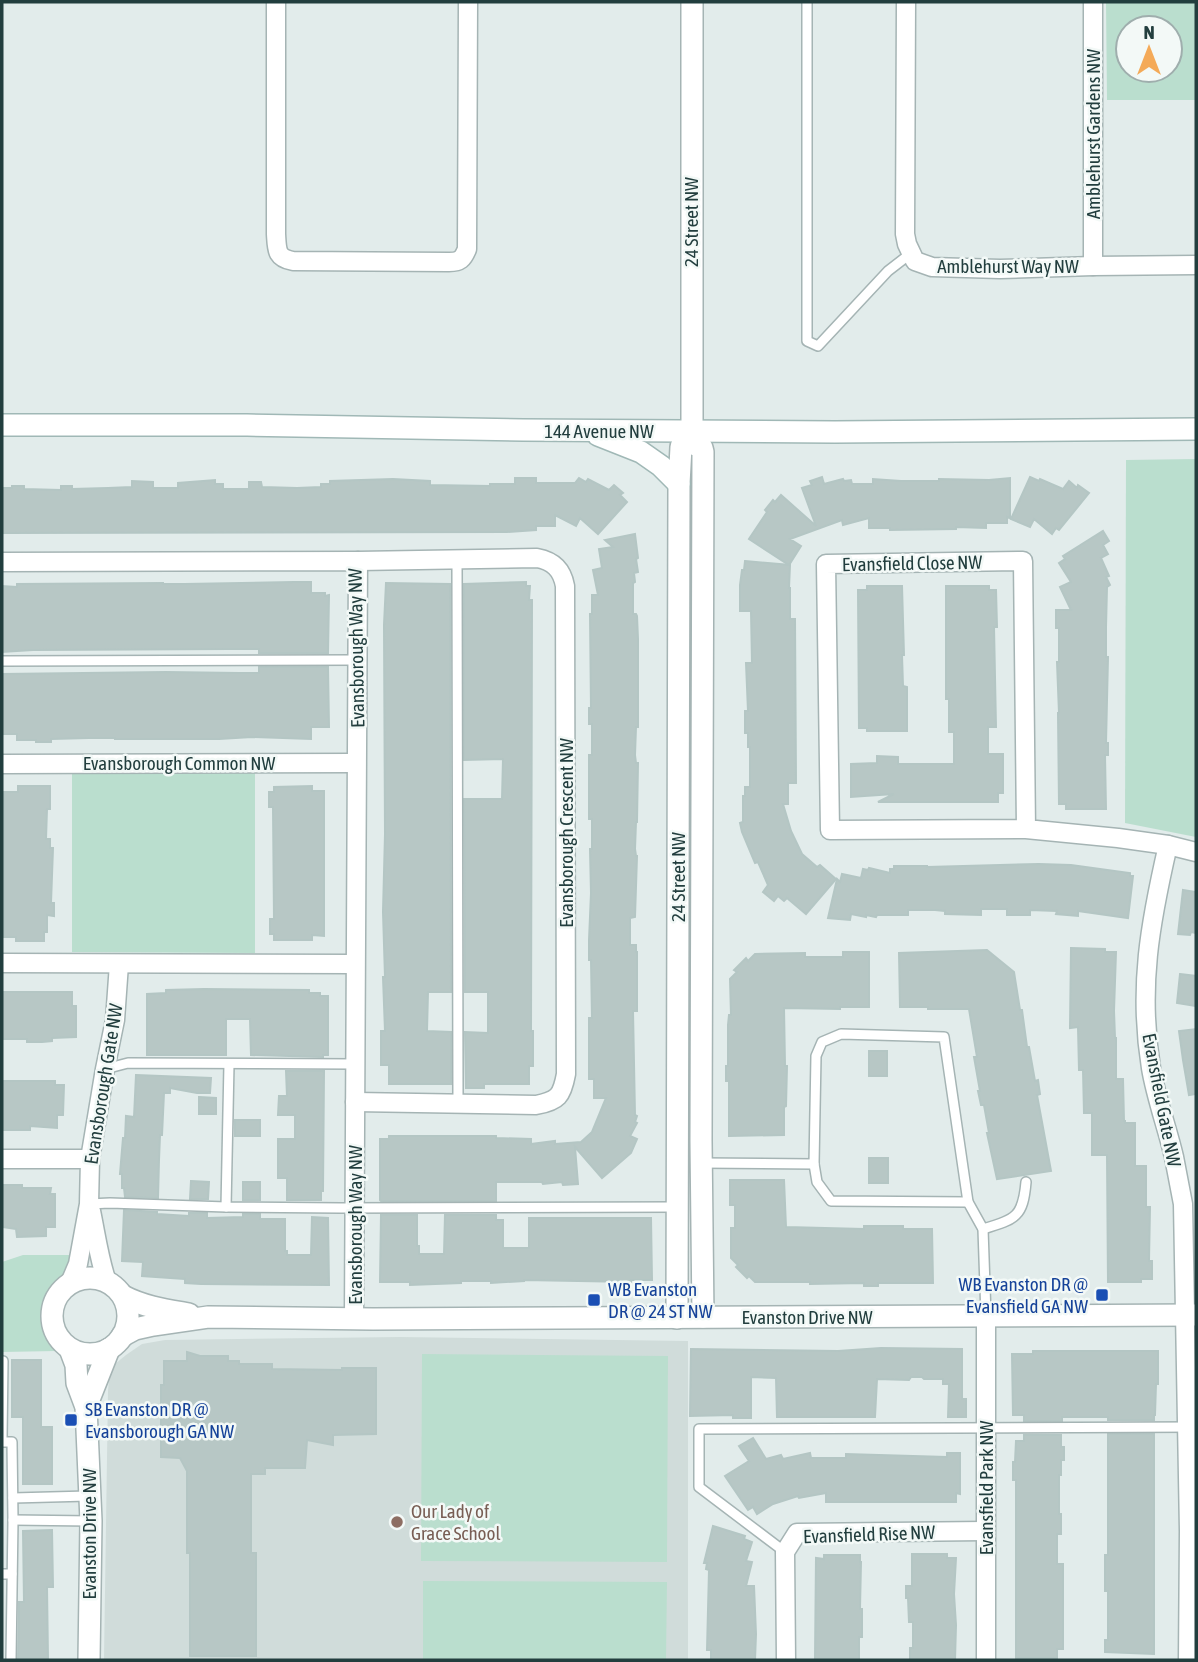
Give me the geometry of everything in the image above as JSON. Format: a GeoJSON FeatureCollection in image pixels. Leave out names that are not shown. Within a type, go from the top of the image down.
{"type":"FeatureCollection","features":[{"type":"Feature","properties":{"kind":"street"},"geometry":{"type":"LineString","coordinates":[[276,2],[278,253],[283,259],[293,261],[449,262],[457,262],[463,258],[467,249],[468,2]]}},
{"type":"Feature","properties":{"kind":"street","name":"24 Street NW"},"geometry":{"type":"LineString","coordinates":[[692,2],[692,437],[703,452],[701,1163],[704,1317]]}},
{"type":"Feature","properties":{"kind":"street","name":"Amblehurst Way NW"},"geometry":{"type":"LineString","coordinates":[[906,2],[905,225],[907,244],[915,261],[932,267],[1000,269],[1196,265]]}},
{"type":"Feature","properties":{"kind":"street","name":"Amblehurst Gardens NW"},"geometry":{"type":"LineString","coordinates":[[1093,2],[1093,266]]}},
{"type":"Feature","properties":{"kind":"street","name":"144 Avenue NW"},"geometry":{"type":"LineString","coordinates":[[2,425],[247,425],[586,431],[692,437],[848,432],[1196,429]]}},
{"type":"Feature","properties":{"kind":"street"},"geometry":{"type":"LineString","coordinates":[[586,431],[641,452],[661,466],[679,484]]}},
{"type":"Feature","properties":{"kind":"street","name":"24 Street NW"},"geometry":{"type":"LineString","coordinates":[[677,1318],[679,484],[681,447],[692,437]]}},
{"type":"Feature","properties":{"kind":"street","name":"Evansborough Crescent NW"},"geometry":{"type":"LineString","coordinates":[[355,1102],[536,1105],[558,1098],[564,1088],[566,1074],[563,576],[557,566],[548,560],[537,558],[358,561]]}},
{"type":"Feature","properties":{"kind":"street","name":"Evansborough Way NW"},"geometry":{"type":"LineString","coordinates":[[2,562],[358,561],[354,1319]]}},
{"type":"Feature","properties":{"kind":"street","name":"Evansfield Close NW"},"geometry":{"type":"LineString","coordinates":[[1026,830],[1023,561],[826,564],[830,831],[1026,830],[1118,838],[1196,852]]}},
{"type":"Feature","properties":{"kind":"street","name":"Evansborough Common NW"},"geometry":{"type":"LineString","coordinates":[[2,764],[356,762]]}},
{"type":"Feature","properties":{"kind":"street","name":"Evansfield Gate NW"},"geometry":{"type":"LineString","coordinates":[[1168,845],[1154,905],[1145,989],[1151,1068],[1159,1106],[1189,1204],[1192,1531],[1188,1660]]}},
{"type":"Feature","properties":{"kind":"street"},"geometry":{"type":"LineString","coordinates":[[2,963],[355,964]]}},
{"type":"Feature","properties":{"kind":"street","name":"Evansborough Gate NW"},"geometry":{"type":"LineString","coordinates":[[70,1283],[78,1264],[89,1204],[90,1159],[116,1020],[119,964]]}},
{"type":"Feature","properties":{"kind":"street"},"geometry":{"type":"LineString","coordinates":[[2,1158],[90,1159]]}},
{"type":"Feature","properties":{"kind":"street","name":"Evansborough Gate NW"},"geometry":{"type":"LineString","coordinates":[[89,1204],[100,1261],[115,1289]]}},
{"type":"Feature","properties":{"kind":"street"},"geometry":{"type":"LineString","coordinates":[[95,1278],[115,1289],[128,1309],[128,1323],[116,1343],[96,1354],[70,1349],[60,1340],[51,1316],[60,1292],[70,1283],[95,1278]]}},
{"type":"Feature","properties":{"kind":"street","name":"Evanston Drive NW"},"geometry":{"type":"LineString","coordinates":[[115,1289],[134,1302],[152,1308],[208,1317],[354,1319],[1191,1315]]}},
{"type":"Feature","properties":{"kind":"street","name":"Evansfield Park NW"},"geometry":{"type":"LineString","coordinates":[[986,1316],[986,1660]]}},
{"type":"Feature","properties":{"kind":"street","name":"Evanston Drive NW"},"geometry":{"type":"LineString","coordinates":[[86,1407],[116,1343],[135,1329],[208,1317]]}},
{"type":"Feature","properties":{"kind":"street","name":"Evanston Drive NW"},"geometry":{"type":"LineString","coordinates":[[70,1349],[86,1407],[91,1521],[89,1660]]}},
{"type":"Feature","properties":{"kind":"street","name":"Evansfield Rise NW"},"geometry":{"type":"LineString","coordinates":[[786,1660],[785,1552],[797,1533],[985,1531]]}},
{"type":"Feature","properties":{"kind":"lane"},"geometry":{"type":"LineString","coordinates":[[807,2],[807,341],[818,346],[888,271],[910,254]]}},
{"type":"Feature","properties":{"kind":"lane"},"geometry":{"type":"LineString","coordinates":[[457,559],[458,1103]]}},
{"type":"Feature","properties":{"kind":"lane"},"geometry":{"type":"LineString","coordinates":[[2,661],[358,660]]}},
{"type":"Feature","properties":{"kind":"lane"},"geometry":{"type":"LineString","coordinates":[[968,1202],[831,1201],[817,1182],[814,1164],[816,1056],[822,1042],[841,1034],[944,1037],[968,1202],[983,1228],[986,1316]]}},
{"type":"Feature","properties":{"kind":"lane"},"geometry":{"type":"LineString","coordinates":[[105,1069],[128,1063],[355,1064]]}},
{"type":"Feature","properties":{"kind":"lane"},"geometry":{"type":"LineString","coordinates":[[226,1207],[229,1064]]}},
{"type":"Feature","properties":{"kind":"lane"},"geometry":{"type":"LineString","coordinates":[[701,1163],[814,1164]]}},
{"type":"Feature","properties":{"kind":"lane"},"geometry":{"type":"LineString","coordinates":[[983,1228],[1018,1214],[1024,1203],[1026,1182]]}},
{"type":"Feature","properties":{"kind":"lane"},"geometry":{"type":"LineString","coordinates":[[89,1204],[355,1208],[677,1207]]}},
{"type":"Feature","properties":{"kind":"lane"},"geometry":{"type":"LineString","coordinates":[[3,1361],[2,1440],[12,1442],[11,1660]]}},
{"type":"Feature","properties":{"kind":"lane"},"geometry":{"type":"LineString","coordinates":[[785,1552],[699,1487],[699,1429],[1191,1427]]}},
{"type":"Feature","properties":{"kind":"lane"},"geometry":{"type":"LineString","coordinates":[[13,1498],[90,1496]]}},
{"type":"Feature","properties":{"kind":"lane"},"geometry":{"type":"LineString","coordinates":[[13,1520],[91,1521]]}},
{"type":"Feature","properties":{"kind":"lane"},"geometry":{"type":"LineString","coordinates":[[2,1574],[12,1574]]}},
{"type":"Feature","properties":{"kind":"shaded area","name":"Our Lady of Grace School"},"geometry":{"type":"Polygon","coordinates":[[[400,1337],[688,1341],[688,1660],[104,1660],[110,1368],[142,1344],[165,1340],[400,1337]]]}},
{"type":"Feature","properties":{"kind":"green space"},"geometry":{"type":"Polygon","coordinates":[[[1106,2],[1196,2],[1196,100],[1107,100],[1106,2]]]}},
{"type":"Feature","properties":{"kind":"green space"},"geometry":{"type":"Polygon","coordinates":[[[1196,459],[1196,837],[1125,823],[1126,460],[1196,459]]]}},
{"type":"Feature","properties":{"kind":"green space"},"geometry":{"type":"Polygon","coordinates":[[[255,773],[255,953],[72,952],[72,774],[255,773]]]}},
{"type":"Feature","properties":{"kind":"green space"},"geometry":{"type":"Polygon","coordinates":[[[23,1255],[70,1255],[66,1270],[47,1296],[42,1313],[46,1337],[56,1351],[2,1352],[2,1262],[23,1255]]]}},
{"type":"Feature","properties":{"kind":"green space"},"geometry":{"type":"Polygon","coordinates":[[[422,1354],[668,1356],[667,1562],[421,1561],[422,1354]]]}},
{"type":"Feature","properties":{"kind":"green space"},"geometry":{"type":"Polygon","coordinates":[[[423,1581],[667,1582],[666,1660],[423,1660],[423,1581]]]}},
{"type":"Feature","properties":{"kind":"building"},"geometry":{"type":"Polygon","coordinates":[[[822,477],[824,484],[843,479],[851,480],[852,484],[873,484],[873,479],[939,481],[1010,478],[1010,518],[1007,517],[1007,523],[986,523],[986,528],[890,530],[869,528],[869,518],[843,525],[842,520],[790,539],[801,546],[789,565],[749,539],[767,512],[765,510],[781,495],[816,526],[802,488],[812,485],[810,481],[822,477]]]}},
{"type":"Feature","properties":{"kind":"building"},"geometry":{"type":"Polygon","coordinates":[[[1030,477],[1063,489],[1069,481],[1089,493],[1059,530],[1056,528],[1052,534],[1034,519],[1030,527],[1011,519],[1030,477]]]}},
{"type":"Feature","properties":{"kind":"building"},"geometry":{"type":"Polygon","coordinates":[[[515,478],[536,478],[536,483],[575,483],[579,478],[586,482],[588,479],[609,490],[614,485],[623,493],[620,495],[627,502],[598,534],[580,518],[576,526],[555,515],[555,526],[536,526],[536,530],[507,532],[2,533],[2,488],[12,486],[61,490],[61,486],[72,486],[72,489],[132,487],[132,481],[153,482],[153,488],[178,488],[178,483],[215,480],[215,484],[223,484],[223,489],[249,489],[249,482],[261,482],[262,487],[297,488],[321,487],[321,484],[330,484],[330,481],[393,479],[430,481],[430,485],[490,486],[515,484],[515,478]]]}},
{"type":"Feature","properties":{"kind":"building"},"geometry":{"type":"Polygon","coordinates":[[[1103,531],[1109,541],[1103,545],[1108,554],[1101,558],[1110,585],[1107,587],[1106,627],[1106,809],[1066,809],[1066,804],[1059,804],[1059,628],[1056,628],[1056,610],[1071,610],[1060,587],[1071,582],[1059,563],[1065,559],[1063,556],[1103,531]]]}},
{"type":"Feature","properties":{"kind":"building"},"geometry":{"type":"Polygon","coordinates":[[[635,534],[638,558],[638,572],[634,573],[633,583],[633,614],[637,616],[638,639],[638,727],[635,755],[638,763],[637,856],[635,917],[630,918],[630,945],[636,945],[637,952],[637,1011],[633,1011],[637,1123],[630,1136],[637,1139],[631,1153],[602,1178],[575,1147],[578,1184],[496,1182],[496,1201],[381,1201],[380,1139],[389,1139],[389,1136],[496,1136],[531,1139],[531,1144],[581,1142],[592,1132],[606,1098],[594,1098],[594,1079],[589,1079],[589,1018],[592,1018],[589,960],[592,849],[592,819],[589,819],[589,755],[592,755],[592,724],[589,724],[590,614],[592,595],[598,595],[593,570],[602,568],[599,549],[613,547],[605,540],[635,534]]]}},
{"type":"Feature","properties":{"kind":"building"},"geometry":{"type":"Polygon","coordinates":[[[745,561],[790,565],[790,619],[795,619],[796,783],[788,783],[788,804],[783,804],[791,831],[802,854],[836,879],[806,914],[787,898],[784,901],[778,896],[774,901],[763,892],[768,885],[758,862],[755,863],[740,823],[743,822],[745,787],[750,787],[750,747],[748,733],[745,733],[745,711],[748,711],[746,663],[752,663],[751,611],[740,611],[740,585],[745,561]]]}},
{"type":"Feature","properties":{"kind":"building"},"geometry":{"type":"Polygon","coordinates":[[[311,582],[311,593],[329,595],[328,653],[259,653],[259,649],[2,652],[2,586],[311,582]]]}},
{"type":"Feature","properties":{"kind":"building"},"geometry":{"type":"Polygon","coordinates":[[[526,582],[526,586],[530,586],[529,600],[532,600],[533,1066],[529,1066],[529,1084],[484,1084],[484,1088],[466,1088],[465,1032],[488,1033],[488,992],[465,992],[464,799],[502,799],[503,759],[464,760],[464,584],[526,582]]]}},
{"type":"Feature","properties":{"kind":"building"},"geometry":{"type":"Polygon","coordinates":[[[386,583],[450,584],[451,992],[428,992],[427,1031],[451,1032],[451,1084],[389,1084],[389,1065],[381,1065],[381,1031],[385,1031],[383,912],[386,583]]]}},
{"type":"Feature","properties":{"kind":"building"},"geometry":{"type":"Polygon","coordinates":[[[867,586],[902,586],[903,686],[907,687],[907,731],[867,731],[867,728],[859,728],[858,590],[867,590],[867,586]]]}},
{"type":"Feature","properties":{"kind":"building"},"geometry":{"type":"Polygon","coordinates":[[[946,586],[989,586],[989,590],[996,590],[996,727],[988,727],[988,754],[1003,754],[1003,793],[998,793],[998,802],[878,802],[894,794],[851,797],[851,764],[877,763],[877,756],[898,757],[898,764],[954,764],[954,732],[949,732],[949,699],[946,699],[946,586]]]}},
{"type":"Feature","properties":{"kind":"building"},"geometry":{"type":"Polygon","coordinates":[[[259,667],[328,667],[329,727],[311,727],[311,739],[89,738],[36,742],[17,740],[17,734],[2,734],[2,674],[259,673],[259,667]]]}},
{"type":"Feature","properties":{"kind":"building"},"geometry":{"type":"Polygon","coordinates":[[[18,786],[50,786],[46,839],[50,839],[50,848],[53,848],[51,903],[54,903],[54,916],[47,915],[44,941],[16,941],[16,937],[4,937],[4,792],[18,792],[18,786]]]}},
{"type":"Feature","properties":{"kind":"building"},"geometry":{"type":"Polygon","coordinates":[[[312,786],[312,791],[324,791],[324,936],[312,935],[312,940],[274,940],[274,934],[270,934],[270,919],[274,919],[273,807],[269,807],[269,792],[274,792],[274,787],[312,786]]]}},
{"type":"Feature","properties":{"kind":"building"},"geometry":{"type":"Polygon","coordinates":[[[1071,865],[1130,873],[1130,876],[1133,876],[1128,918],[1078,911],[1078,916],[1056,914],[1057,911],[1030,910],[1030,915],[1007,915],[1007,909],[981,909],[981,915],[908,910],[908,915],[866,917],[851,914],[850,920],[828,918],[837,879],[840,882],[842,874],[861,878],[863,869],[890,873],[894,866],[1071,865]]]}},
{"type":"Feature","properties":{"kind":"building"},"geometry":{"type":"Polygon","coordinates":[[[1183,890],[1196,892],[1196,933],[1191,932],[1190,935],[1178,934],[1183,890]]]}},
{"type":"Feature","properties":{"kind":"building"},"geometry":{"type":"Polygon","coordinates":[[[1071,948],[1116,952],[1116,1079],[1123,1079],[1124,1121],[1135,1123],[1135,1166],[1146,1166],[1146,1207],[1150,1207],[1149,1261],[1152,1261],[1152,1279],[1141,1279],[1141,1282],[1108,1282],[1107,1155],[1092,1155],[1092,1113],[1084,1113],[1078,1027],[1070,1028],[1071,948]]]}},
{"type":"Feature","properties":{"kind":"building"},"geometry":{"type":"Polygon","coordinates":[[[987,950],[1014,972],[1027,1047],[1035,1081],[1038,1080],[1040,1094],[1037,1095],[1051,1171],[997,1179],[984,1105],[981,1105],[978,1091],[974,1057],[977,1057],[969,1009],[900,1007],[899,953],[987,950]]]}},
{"type":"Feature","properties":{"kind":"building"},"geometry":{"type":"Polygon","coordinates":[[[843,952],[869,952],[869,1007],[784,1008],[787,1066],[784,1135],[729,1136],[729,1081],[726,1081],[726,1066],[731,1015],[730,979],[737,972],[734,970],[746,958],[748,961],[755,954],[805,953],[805,957],[843,957],[843,952]]]}},
{"type":"Feature","properties":{"kind":"building"},"geometry":{"type":"Polygon","coordinates":[[[1180,974],[1196,976],[1196,1006],[1177,1003],[1180,974]]]}},
{"type":"Feature","properties":{"kind":"building"},"geometry":{"type":"Polygon","coordinates":[[[166,990],[309,990],[309,993],[328,996],[328,1055],[251,1055],[250,1019],[226,1019],[226,1055],[147,1055],[147,994],[166,993],[166,990]]]}},
{"type":"Feature","properties":{"kind":"building"},"geometry":{"type":"Polygon","coordinates":[[[2,992],[72,992],[72,1006],[76,1006],[76,1037],[52,1038],[52,1041],[42,1042],[2,1039],[2,992]]]}},
{"type":"Feature","properties":{"kind":"building"},"geometry":{"type":"Polygon","coordinates":[[[1196,1029],[1196,1094],[1189,1095],[1179,1031],[1196,1029]]]}},
{"type":"Feature","properties":{"kind":"building"},"geometry":{"type":"Polygon","coordinates":[[[869,1051],[887,1051],[887,1076],[869,1076],[869,1051]]]}},
{"type":"Feature","properties":{"kind":"building"},"geometry":{"type":"Polygon","coordinates":[[[286,1071],[324,1071],[321,1200],[287,1200],[287,1178],[278,1178],[278,1139],[295,1139],[295,1115],[278,1115],[279,1096],[287,1096],[286,1071]]]}},
{"type":"Feature","properties":{"kind":"building"},"geometry":{"type":"Polygon","coordinates":[[[136,1075],[211,1078],[210,1093],[170,1088],[170,1093],[164,1093],[158,1198],[125,1197],[122,1188],[120,1174],[123,1138],[126,1116],[134,1117],[136,1075]]]}},
{"type":"Feature","properties":{"kind":"building"},"geometry":{"type":"Polygon","coordinates":[[[2,1081],[55,1081],[55,1085],[64,1085],[63,1115],[57,1115],[57,1128],[30,1126],[30,1130],[2,1130],[2,1081]]]}},
{"type":"Feature","properties":{"kind":"building"},"geometry":{"type":"Polygon","coordinates":[[[199,1097],[216,1098],[216,1114],[199,1114],[199,1097]]]}},
{"type":"Feature","properties":{"kind":"building"},"geometry":{"type":"Polygon","coordinates":[[[235,1120],[260,1120],[260,1136],[235,1136],[235,1120]]]}},
{"type":"Feature","properties":{"kind":"building"},"geometry":{"type":"Polygon","coordinates":[[[869,1158],[888,1158],[888,1183],[869,1183],[869,1158]]]}},
{"type":"Feature","properties":{"kind":"building"},"geometry":{"type":"Polygon","coordinates":[[[730,1180],[784,1180],[786,1227],[864,1229],[864,1226],[903,1226],[903,1229],[932,1229],[933,1283],[878,1283],[878,1286],[864,1286],[864,1283],[755,1282],[749,1276],[747,1278],[731,1258],[731,1228],[735,1228],[735,1205],[730,1205],[730,1180]]]}},
{"type":"Feature","properties":{"kind":"building"},"geometry":{"type":"Polygon","coordinates":[[[191,1181],[209,1182],[208,1199],[190,1199],[191,1181]]]}},
{"type":"Feature","properties":{"kind":"building"},"geometry":{"type":"Polygon","coordinates":[[[243,1182],[260,1182],[260,1200],[243,1200],[243,1182]]]}},
{"type":"Feature","properties":{"kind":"building"},"geometry":{"type":"Polygon","coordinates":[[[2,1185],[51,1188],[50,1194],[55,1194],[55,1227],[46,1227],[46,1236],[17,1237],[16,1229],[2,1227],[2,1185]]]}},
{"type":"Feature","properties":{"kind":"building"},"geometry":{"type":"Polygon","coordinates":[[[124,1210],[189,1216],[189,1213],[207,1213],[207,1218],[260,1214],[260,1219],[285,1219],[287,1255],[311,1255],[312,1217],[328,1218],[329,1285],[201,1284],[185,1283],[185,1279],[142,1276],[143,1262],[122,1261],[124,1210]]]}},
{"type":"Feature","properties":{"kind":"building"},"geometry":{"type":"Polygon","coordinates":[[[381,1215],[417,1215],[419,1254],[444,1254],[445,1215],[496,1215],[496,1220],[503,1220],[503,1248],[529,1248],[529,1218],[651,1218],[652,1280],[524,1280],[491,1283],[461,1281],[410,1285],[410,1282],[380,1282],[381,1215]]]}},
{"type":"Feature","properties":{"kind":"building"},"geometry":{"type":"Polygon","coordinates":[[[881,1348],[962,1349],[962,1399],[966,1399],[966,1417],[948,1417],[949,1384],[943,1384],[943,1379],[922,1377],[911,1377],[909,1380],[877,1379],[875,1417],[777,1417],[776,1378],[751,1377],[751,1418],[733,1418],[733,1415],[690,1416],[691,1349],[838,1351],[881,1348]]]}},
{"type":"Feature","properties":{"kind":"building"},"geometry":{"type":"Polygon","coordinates":[[[1033,1351],[1158,1351],[1154,1420],[1062,1417],[1062,1421],[1024,1421],[1024,1415],[1013,1415],[1012,1354],[1033,1354],[1033,1351]]]}},
{"type":"Feature","properties":{"kind":"building"},"geometry":{"type":"Polygon","coordinates":[[[187,1352],[200,1356],[228,1356],[228,1361],[239,1361],[239,1364],[272,1364],[272,1369],[376,1368],[376,1434],[333,1435],[333,1445],[307,1440],[305,1468],[265,1468],[265,1474],[251,1474],[251,1553],[256,1553],[256,1656],[190,1656],[187,1471],[180,1458],[161,1457],[161,1385],[164,1385],[164,1361],[187,1361],[187,1352]]]}},
{"type":"Feature","properties":{"kind":"building"},"geometry":{"type":"Polygon","coordinates":[[[12,1360],[41,1360],[41,1427],[52,1427],[52,1484],[23,1484],[23,1417],[12,1417],[12,1360]]]}},
{"type":"Feature","properties":{"kind":"building"},"geometry":{"type":"Polygon","coordinates":[[[1108,1434],[1154,1434],[1154,1654],[1105,1652],[1105,1640],[1108,1640],[1105,1555],[1108,1555],[1108,1434]]]}},
{"type":"Feature","properties":{"kind":"building"},"geometry":{"type":"Polygon","coordinates":[[[1024,1435],[1061,1435],[1061,1447],[1064,1447],[1064,1460],[1061,1460],[1059,1475],[1061,1534],[1057,1534],[1057,1564],[1063,1564],[1063,1649],[1057,1649],[1057,1658],[1016,1658],[1016,1480],[1013,1480],[1013,1462],[1016,1441],[1024,1441],[1024,1435]]]}},
{"type":"Feature","properties":{"kind":"building"},"geometry":{"type":"Polygon","coordinates":[[[753,1438],[766,1459],[781,1455],[783,1459],[810,1453],[811,1458],[846,1458],[846,1454],[947,1457],[947,1453],[960,1453],[960,1494],[956,1493],[956,1502],[826,1502],[826,1493],[798,1496],[773,1504],[757,1514],[753,1507],[748,1510],[725,1476],[749,1461],[739,1446],[753,1438]]]}},
{"type":"Feature","properties":{"kind":"building"},"geometry":{"type":"Polygon","coordinates":[[[713,1526],[745,1536],[744,1539],[752,1542],[746,1561],[752,1562],[746,1586],[754,1586],[755,1660],[711,1660],[711,1650],[707,1650],[709,1570],[706,1569],[707,1563],[704,1563],[713,1526]]]}},
{"type":"Feature","properties":{"kind":"building"},"geometry":{"type":"Polygon","coordinates":[[[52,1530],[53,1587],[47,1587],[48,1660],[18,1660],[19,1602],[24,1602],[23,1531],[52,1530]]]}},
{"type":"Feature","properties":{"kind":"building"},"geometry":{"type":"Polygon","coordinates":[[[912,1554],[947,1554],[947,1558],[956,1558],[955,1660],[910,1660],[913,1622],[909,1622],[906,1586],[912,1586],[912,1554]]]}},
{"type":"Feature","properties":{"kind":"building"},"geometry":{"type":"Polygon","coordinates":[[[824,1555],[860,1555],[862,1637],[859,1637],[859,1660],[815,1660],[816,1558],[824,1559],[824,1555]]]}},
{"type":"Feature","properties":{"kind":"place","name":"WB Evanston DR @ Evansfield GA NW"},"geometry":{"type":"Point","coordinates":[1102,1295]}},
{"type":"Feature","properties":{"kind":"place","name":"WB Evanston DR @ 24 ST NW"},"geometry":{"type":"Point","coordinates":[594,1300]}},
{"type":"Feature","properties":{"kind":"place","name":"SB Evanston DR @ Evansborough GA NW"},"geometry":{"type":"Point","coordinates":[71,1420]}},
{"type":"Feature","properties":{"kind":"place","name":"Our Lady of Grace School"},"geometry":{"type":"Point","coordinates":[397,1522]}}]}
